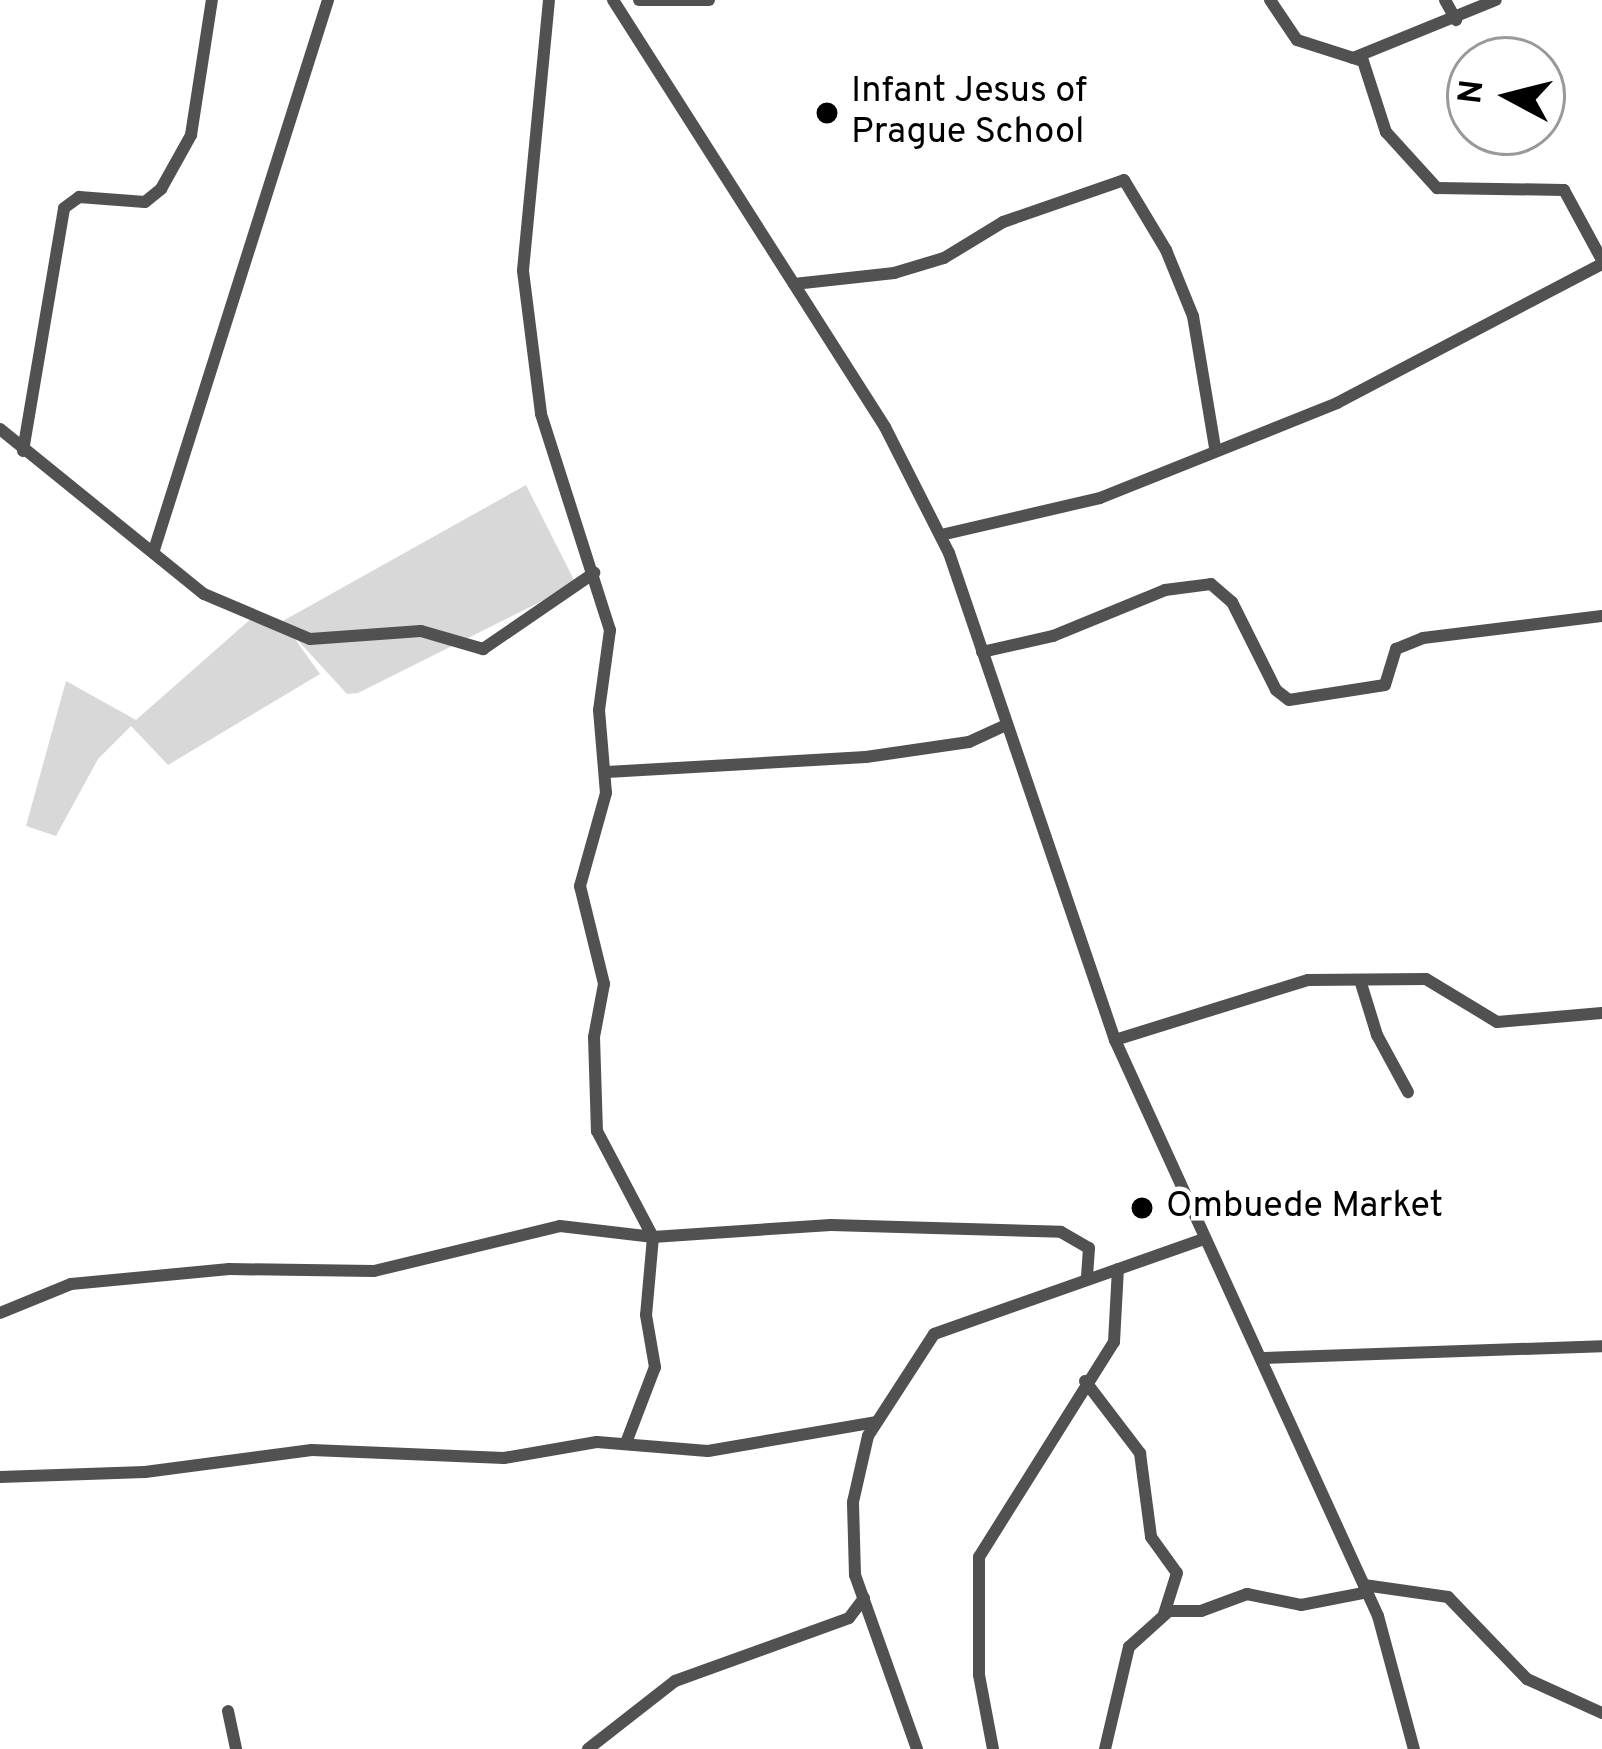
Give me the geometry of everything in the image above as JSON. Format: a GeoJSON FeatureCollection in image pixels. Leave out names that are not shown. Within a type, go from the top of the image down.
{"type":"FeatureCollection","features":[{"type":"Feature","properties":{"kind":"street"},"geometry":{"type":"LineString","coordinates":[[23,451],[66,205],[84,196],[141,202],[161,189],[193,128],[212,0]]}},
{"type":"Feature","properties":{"kind":"street"},"geometry":{"type":"LineString","coordinates":[[154,550],[328,0]]}},
{"type":"Feature","properties":{"kind":"street"},"geometry":{"type":"LineString","coordinates":[[549,0],[523,271],[541,414],[610,630],[599,710],[607,772],[579,876],[604,984],[594,1112],[608,1156],[653,1237],[646,1304],[655,1366],[626,1443]]}},
{"type":"Feature","properties":{"kind":"street"},"geometry":{"type":"LineString","coordinates":[[614,0],[904,459],[941,535],[1115,1040],[1366,1589],[1397,1670],[1414,1749]]}},
{"type":"Feature","properties":{"kind":"street"},"geometry":{"type":"LineString","coordinates":[[622,13],[636,0],[710,0]]}},
{"type":"Feature","properties":{"kind":"street"},"geometry":{"type":"LineString","coordinates":[[941,535],[1100,498],[1413,370],[1602,262],[1564,190],[1444,191],[1433,184],[1386,132],[1368,66],[1297,40],[1270,0]]}},
{"type":"Feature","properties":{"kind":"street"},"geometry":{"type":"LineString","coordinates":[[1445,0],[1456,20]]}},
{"type":"Feature","properties":{"kind":"street"},"geometry":{"type":"LineString","coordinates":[[1349,59],[1456,20],[1496,0]]}},
{"type":"Feature","properties":{"kind":"street"},"geometry":{"type":"LineString","coordinates":[[794,284],[894,273],[944,258],[1003,222],[1124,179],[1166,250],[1192,316],[1215,448]]}},
{"type":"Feature","properties":{"kind":"street"},"geometry":{"type":"LineString","coordinates":[[0,429],[204,594],[298,636],[421,632],[471,650],[594,573]]}},
{"type":"Feature","properties":{"kind":"street"},"geometry":{"type":"LineString","coordinates":[[982,652],[1053,636],[1165,590],[1211,584],[1232,602],[1278,694],[1295,699],[1385,685],[1396,649],[1423,638],[1602,616]]}},
{"type":"Feature","properties":{"kind":"street"},"geometry":{"type":"LineString","coordinates":[[607,772],[866,757],[969,742],[1006,725]]}},
{"type":"Feature","properties":{"kind":"street"},"geometry":{"type":"LineString","coordinates":[[1360,980],[1377,1035],[1408,1092]]}},
{"type":"Feature","properties":{"kind":"street"},"geometry":{"type":"LineString","coordinates":[[1115,1040],[1283,984],[1433,981],[1497,1022],[1602,1013]]}},
{"type":"Feature","properties":{"kind":"street"},"geometry":{"type":"LineString","coordinates":[[0,1312],[86,1282],[229,1269],[374,1271],[532,1228],[653,1237],[831,1225],[1061,1232],[1089,1248],[1087,1280]]}},
{"type":"Feature","properties":{"kind":"street"},"geometry":{"type":"LineString","coordinates":[[917,1749],[865,1596],[852,1527],[859,1466],[877,1422],[934,1334],[1032,1306],[1087,1280],[1204,1240]]}},
{"type":"Feature","properties":{"kind":"street"},"geometry":{"type":"LineString","coordinates":[[993,1749],[979,1676],[979,1557],[1085,1381],[1114,1342],[1118,1269]]}},
{"type":"Feature","properties":{"kind":"street"},"geometry":{"type":"LineString","coordinates":[[1263,1358],[1602,1346]]}},
{"type":"Feature","properties":{"kind":"street"},"geometry":{"type":"LineString","coordinates":[[1085,1381],[1140,1453],[1150,1537],[1177,1573],[1165,1614],[1127,1651],[1105,1749]]}},
{"type":"Feature","properties":{"kind":"street"},"geometry":{"type":"LineString","coordinates":[[0,1478],[145,1472],[312,1450],[503,1458],[626,1443],[708,1451],[877,1422]]}},
{"type":"Feature","properties":{"kind":"street"},"geometry":{"type":"LineString","coordinates":[[1165,1614],[1201,1610],[1233,1595],[1308,1605],[1366,1589],[1448,1597],[1527,1679],[1602,1714]]}},
{"type":"Feature","properties":{"kind":"street"},"geometry":{"type":"LineString","coordinates":[[588,1749],[675,1681],[848,1618],[865,1596]]}},
{"type":"Feature","properties":{"kind":"street"},"geometry":{"type":"LineString","coordinates":[[227,1711],[236,1749]]}},
{"type":"Feature","properties":{"kind":"shaded area"},"geometry":{"type":"Polygon","coordinates":[[[526,485],[576,584],[358,693],[347,694],[281,622],[526,485]]]}},
{"type":"Feature","properties":{"kind":"shaded area"},"geometry":{"type":"Polygon","coordinates":[[[253,617],[295,639],[320,674],[168,765],[131,726],[98,759],[56,836],[26,826],[66,681],[136,720],[253,617]]]}},
{"type":"Feature","properties":{"kind":"place","name":"Infant Jesus of Prague School"},"geometry":{"type":"Point","coordinates":[827,113]}},
{"type":"Feature","properties":{"kind":"place","name":"Ombuede Market"},"geometry":{"type":"Point","coordinates":[1142,1208]}}]}
